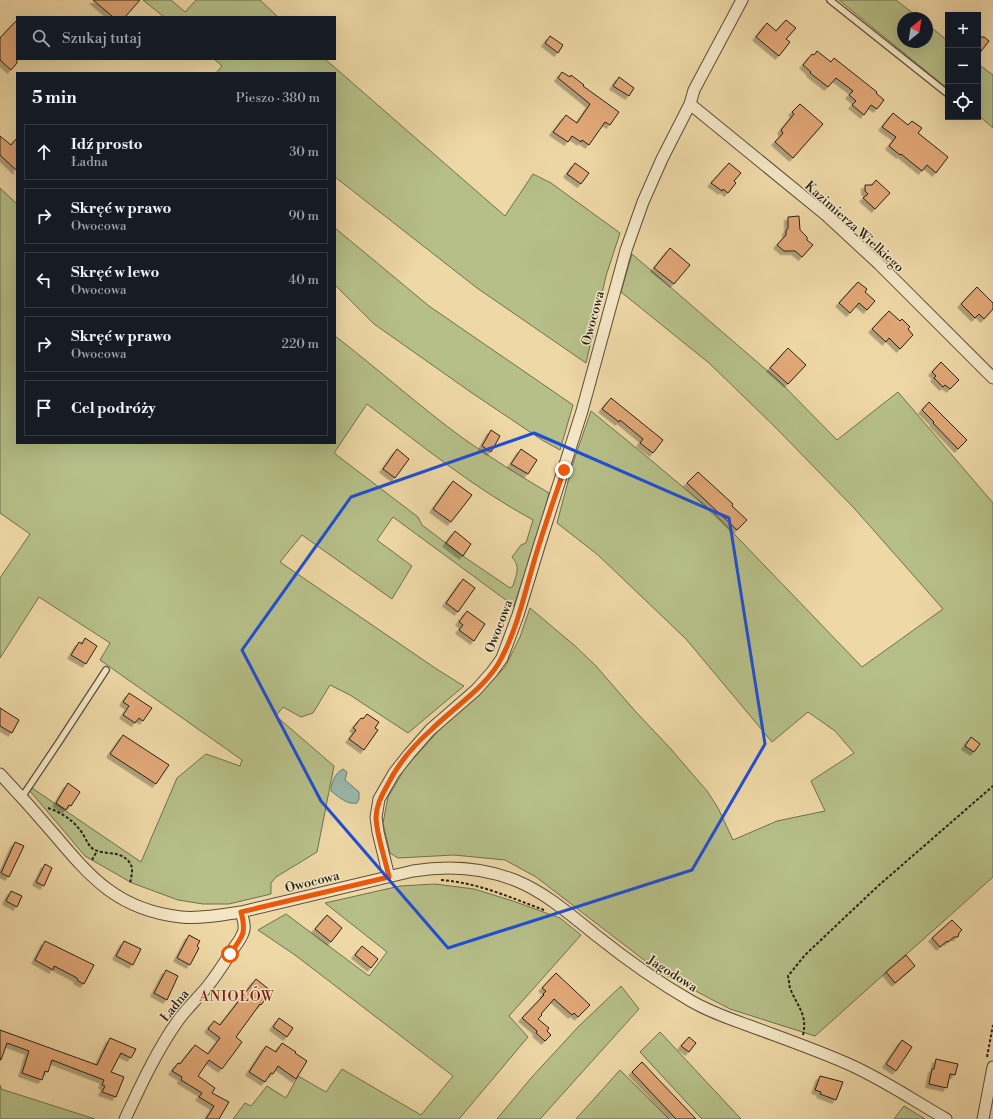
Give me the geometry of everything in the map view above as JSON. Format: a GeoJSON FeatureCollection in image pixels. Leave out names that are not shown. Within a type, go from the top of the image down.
{"type":"FeatureCollection","features":[{"type":"Feature","properties":{"kind":"street","name":"Owocowa"},"geometry":{"type":"LineString","coordinates":[[0,774],[22,796],[82,868],[108,890],[133,905],[154,912],[182,917],[212,916],[241,912],[389,877],[378,832],[376,817],[379,799],[394,773],[408,754],[430,730],[476,690],[502,658],[518,615],[582,411],[626,250],[643,202],[690,104],[694,90],[742,0]]}},
{"type":"Feature","properties":{"kind":"street","name":"Kazimierza Wielkiego"},"geometry":{"type":"LineString","coordinates":[[690,104],[826,215],[879,264],[993,378]]}},
{"type":"Feature","properties":{"kind":"street","name":"Jagodowa"},"geometry":{"type":"LineString","coordinates":[[389,877],[433,868],[462,868],[483,870],[518,881],[546,898],[650,976],[693,1002],[717,1014],[801,1045],[859,1069],[946,1119]]}},
{"type":"Feature","properties":{"kind":"street","name":"Ładna"},"geometry":{"type":"LineString","coordinates":[[126,1119],[153,1059],[165,1040],[178,1020],[208,986],[226,962],[241,938],[244,932],[244,922],[241,912]]}},
{"type":"Feature","properties":{"kind":"street"},"geometry":{"type":"LineString","coordinates":[[983,1119],[993,1067]]}},
{"type":"Feature","properties":{"kind":"lane"},"geometry":{"type":"LineString","coordinates":[[830,0],[945,92]]}},
{"type":"Feature","properties":{"kind":"lane"},"geometry":{"type":"LineString","coordinates":[[22,796],[106,670]]}},
{"type":"Feature","properties":{"kind":"path"},"geometry":{"type":"LineString","coordinates":[[801,1045],[806,1026],[801,1009],[790,988],[788,976],[805,955],[878,886],[993,786]]}},
{"type":"Feature","properties":{"kind":"path"},"geometry":{"type":"LineString","coordinates":[[44,808],[66,816],[83,835],[91,847],[97,851],[119,855],[128,861],[132,868],[130,884]]}},
{"type":"Feature","properties":{"kind":"path"},"geometry":{"type":"LineString","coordinates":[[94,857],[97,851]]}},
{"type":"Feature","properties":{"kind":"path"},"geometry":{"type":"LineString","coordinates":[[440,880],[458,881],[489,889],[548,911]]}},
{"type":"Feature","properties":{"kind":"highlighted area"},"geometry":{"type":"Polygon","coordinates":[[[534,433],[729,518],[765,744],[692,870],[448,948],[321,801],[242,650],[351,497],[534,433]]]}},
{"type":"Feature","properties":{"kind":"green space"},"geometry":{"type":"Polygon","coordinates":[[[143,0],[171,0],[185,12],[196,0],[260,0],[277,16],[163,16],[143,0]]]}},
{"type":"Feature","properties":{"kind":"green space"},"geometry":{"type":"Polygon","coordinates":[[[839,0],[896,0],[911,12],[897,12],[897,47],[839,0]]]}},
{"type":"Feature","properties":{"kind":"green space"},"geometry":{"type":"Polygon","coordinates":[[[933,29],[945,39],[945,87],[898,48],[933,48],[933,29]]]}},
{"type":"Feature","properties":{"kind":"green space"},"geometry":{"type":"Polygon","coordinates":[[[215,60],[326,60],[505,216],[533,174],[551,183],[620,233],[606,276],[586,363],[477,288],[336,178],[336,72],[217,72],[222,66],[215,60]]]}},
{"type":"Feature","properties":{"kind":"green space"},"geometry":{"type":"Polygon","coordinates":[[[981,66],[993,75],[993,128],[981,118],[981,66]]]}},
{"type":"Feature","properties":{"kind":"green space"},"geometry":{"type":"Polygon","coordinates":[[[0,188],[16,203],[16,444],[336,444],[336,337],[464,439],[549,493],[541,524],[514,606],[393,517],[377,540],[412,566],[392,599],[302,535],[280,562],[438,670],[464,686],[408,733],[350,695],[330,685],[313,713],[301,717],[283,707],[276,716],[334,766],[317,852],[276,877],[271,883],[271,894],[229,904],[203,904],[178,900],[132,883],[85,856],[30,791],[32,788],[141,862],[177,778],[206,754],[240,766],[242,760],[100,660],[110,643],[39,597],[0,658],[0,578],[30,534],[0,513],[0,188]],[[367,404],[334,453],[418,517],[422,525],[463,556],[510,588],[513,586],[517,568],[512,557],[521,545],[526,543],[533,520],[511,508],[469,480],[367,404]]]}},
{"type":"Feature","properties":{"kind":"green space"},"geometry":{"type":"Polygon","coordinates":[[[336,229],[429,306],[573,405],[560,450],[542,440],[472,393],[374,324],[336,286],[336,229]]]}},
{"type":"Feature","properties":{"kind":"green space"},"geometry":{"type":"Polygon","coordinates":[[[632,254],[778,380],[837,440],[898,392],[993,503],[993,877],[815,1036],[730,1009],[657,970],[536,877],[505,860],[454,855],[398,858],[390,853],[383,823],[388,797],[405,768],[441,728],[485,688],[505,667],[520,637],[530,608],[574,645],[596,666],[670,748],[707,791],[718,808],[733,840],[777,821],[825,811],[811,781],[854,753],[835,731],[808,712],[772,742],[686,639],[598,555],[557,523],[573,463],[591,411],[714,513],[862,667],[943,609],[854,508],[775,427],[709,363],[621,292],[632,254]]]}},
{"type":"Feature","properties":{"kind":"green space"},"geometry":{"type":"Polygon","coordinates":[[[435,884],[474,889],[513,901],[560,918],[581,935],[509,1016],[528,1037],[459,1119],[233,1119],[245,1103],[251,1106],[267,1086],[286,1098],[298,1076],[326,1092],[342,1069],[421,1115],[453,1076],[295,955],[258,930],[286,914],[369,976],[387,952],[325,903],[400,886],[435,884]]]}},
{"type":"Feature","properties":{"kind":"green space"},"geometry":{"type":"Polygon","coordinates":[[[621,986],[639,1009],[540,1119],[497,1119],[531,1078],[578,1027],[621,986]]]}},
{"type":"Feature","properties":{"kind":"green space"},"geometry":{"type":"Polygon","coordinates":[[[660,1032],[741,1119],[702,1119],[640,1052],[660,1032]]]}},
{"type":"Feature","properties":{"kind":"green space"},"geometry":{"type":"Polygon","coordinates":[[[620,1070],[669,1119],[576,1119],[620,1070]]]}},
{"type":"Feature","properties":{"kind":"green space"},"geometry":{"type":"Polygon","coordinates":[[[0,1085],[1,1089],[95,1119],[0,1119],[0,1085]]]}},
{"type":"Feature","properties":{"kind":"green space"},"geometry":{"type":"Polygon","coordinates":[[[904,1106],[925,1119],[894,1119],[904,1106]]]}},
{"type":"Feature","properties":{"kind":"shaded area"},"geometry":{"type":"Polygon","coordinates":[[[343,769],[347,772],[345,780],[359,792],[359,799],[357,803],[346,802],[331,791],[334,778],[343,769]]]}},
{"type":"Feature","properties":{"kind":"building"},"geometry":{"type":"Polygon","coordinates":[[[93,0],[140,0],[126,16],[112,16],[93,0]]]}},
{"type":"Feature","properties":{"kind":"building"},"geometry":{"type":"Polygon","coordinates":[[[786,20],[796,28],[786,39],[790,42],[779,56],[756,37],[767,23],[776,31],[786,20]]]}},
{"type":"Feature","properties":{"kind":"building"},"geometry":{"type":"Polygon","coordinates":[[[16,21],[17,63],[11,70],[0,60],[0,38],[16,21]]]}},
{"type":"Feature","properties":{"kind":"building"},"geometry":{"type":"Polygon","coordinates":[[[550,36],[563,45],[558,53],[545,43],[550,36]]]}},
{"type":"Feature","properties":{"kind":"building"},"geometry":{"type":"Polygon","coordinates":[[[981,37],[984,37],[989,41],[981,51],[981,37]]]}},
{"type":"Feature","properties":{"kind":"building"},"geometry":{"type":"Polygon","coordinates":[[[817,51],[831,62],[834,58],[877,92],[876,93],[884,100],[877,109],[871,105],[864,115],[852,105],[856,101],[849,95],[853,91],[836,78],[828,87],[810,73],[811,72],[803,65],[812,54],[814,55],[817,51]]]}},
{"type":"Feature","properties":{"kind":"building"},"geometry":{"type":"Polygon","coordinates":[[[562,72],[570,77],[571,75],[584,85],[583,86],[619,112],[610,125],[605,122],[589,145],[572,136],[568,142],[553,132],[566,115],[577,123],[590,104],[558,78],[562,72]]]}},
{"type":"Feature","properties":{"kind":"building"},"geometry":{"type":"Polygon","coordinates":[[[619,77],[634,88],[629,96],[613,86],[619,77]]]}},
{"type":"Feature","properties":{"kind":"building"},"geometry":{"type":"Polygon","coordinates":[[[800,104],[823,124],[793,158],[775,142],[783,133],[781,130],[794,114],[792,112],[800,104]]]}},
{"type":"Feature","properties":{"kind":"building"},"geometry":{"type":"Polygon","coordinates":[[[893,113],[908,125],[912,121],[922,128],[918,133],[948,157],[936,173],[927,165],[922,171],[889,146],[896,137],[882,127],[893,113]]]}},
{"type":"Feature","properties":{"kind":"building"},"geometry":{"type":"Polygon","coordinates":[[[0,136],[11,145],[16,139],[16,170],[0,155],[0,136]]]}},
{"type":"Feature","properties":{"kind":"building"},"geometry":{"type":"Polygon","coordinates":[[[575,163],[589,173],[581,184],[567,174],[575,163]]]}},
{"type":"Feature","properties":{"kind":"building"},"geometry":{"type":"Polygon","coordinates":[[[729,163],[741,173],[734,181],[736,183],[728,193],[723,189],[722,191],[711,183],[729,163]]]}},
{"type":"Feature","properties":{"kind":"building"},"geometry":{"type":"Polygon","coordinates":[[[876,180],[890,193],[875,209],[863,198],[868,194],[865,191],[865,185],[872,185],[876,180]]]}},
{"type":"Feature","properties":{"kind":"building"},"geometry":{"type":"Polygon","coordinates":[[[799,216],[800,230],[807,237],[807,240],[813,245],[802,257],[795,251],[784,251],[777,245],[786,235],[788,228],[788,217],[799,216]]]}},
{"type":"Feature","properties":{"kind":"building"},"geometry":{"type":"Polygon","coordinates":[[[670,248],[690,265],[674,284],[654,268],[670,248]]]}},
{"type":"Feature","properties":{"kind":"building"},"geometry":{"type":"Polygon","coordinates":[[[858,282],[867,289],[865,292],[875,301],[867,310],[859,303],[850,313],[839,303],[858,282]]]}},
{"type":"Feature","properties":{"kind":"building"},"geometry":{"type":"Polygon","coordinates":[[[977,287],[993,303],[993,309],[984,319],[979,314],[975,318],[961,304],[977,287]]]}},
{"type":"Feature","properties":{"kind":"building"},"geometry":{"type":"Polygon","coordinates":[[[889,311],[900,321],[902,319],[910,327],[908,329],[913,335],[900,349],[889,338],[886,342],[872,329],[889,311]]]}},
{"type":"Feature","properties":{"kind":"building"},"geometry":{"type":"Polygon","coordinates":[[[788,348],[806,365],[788,384],[770,368],[788,348]]]}},
{"type":"Feature","properties":{"kind":"building"},"geometry":{"type":"Polygon","coordinates":[[[941,362],[959,380],[950,389],[945,385],[943,387],[934,378],[936,376],[932,372],[941,362]]]}},
{"type":"Feature","properties":{"kind":"building"},"geometry":{"type":"Polygon","coordinates":[[[611,398],[663,440],[653,453],[640,443],[643,439],[620,420],[619,422],[602,409],[611,398]]]}},
{"type":"Feature","properties":{"kind":"building"},"geometry":{"type":"Polygon","coordinates":[[[929,402],[967,440],[958,449],[922,410],[929,402]]]}},
{"type":"Feature","properties":{"kind":"building"},"geometry":{"type":"Polygon","coordinates":[[[491,430],[500,436],[491,452],[482,446],[491,430]]]}},
{"type":"Feature","properties":{"kind":"building"},"geometry":{"type":"Polygon","coordinates":[[[397,449],[409,459],[395,478],[383,469],[397,449]]]}},
{"type":"Feature","properties":{"kind":"building"},"geometry":{"type":"Polygon","coordinates":[[[521,449],[537,460],[528,474],[511,464],[521,449]]]}},
{"type":"Feature","properties":{"kind":"building"},"geometry":{"type":"Polygon","coordinates":[[[698,472],[733,504],[732,506],[747,520],[737,530],[687,483],[698,472]]]}},
{"type":"Feature","properties":{"kind":"building"},"geometry":{"type":"Polygon","coordinates":[[[453,481],[472,495],[451,522],[433,509],[453,481]]]}},
{"type":"Feature","properties":{"kind":"building"},"geometry":{"type":"Polygon","coordinates":[[[455,531],[471,544],[463,556],[446,543],[455,531]]]}},
{"type":"Feature","properties":{"kind":"building"},"geometry":{"type":"Polygon","coordinates":[[[463,579],[475,588],[458,612],[446,603],[463,579]]]}},
{"type":"Feature","properties":{"kind":"building"},"geometry":{"type":"Polygon","coordinates":[[[467,611],[485,624],[474,641],[459,630],[463,625],[459,622],[467,611]]]}},
{"type":"Feature","properties":{"kind":"building"},"geometry":{"type":"Polygon","coordinates":[[[85,638],[97,646],[86,664],[71,655],[79,642],[82,644],[85,638]]]}},
{"type":"Feature","properties":{"kind":"building"},"geometry":{"type":"Polygon","coordinates":[[[129,693],[152,708],[143,721],[139,718],[135,723],[123,715],[129,706],[123,702],[129,693]]]}},
{"type":"Feature","properties":{"kind":"building"},"geometry":{"type":"Polygon","coordinates":[[[0,708],[19,720],[12,733],[0,726],[0,708]]]}},
{"type":"Feature","properties":{"kind":"building"},"geometry":{"type":"Polygon","coordinates":[[[367,714],[379,722],[375,728],[378,730],[364,750],[349,739],[356,730],[353,728],[361,718],[363,719],[367,714]]]}},
{"type":"Feature","properties":{"kind":"building"},"geometry":{"type":"Polygon","coordinates":[[[123,735],[169,765],[156,784],[110,754],[123,735]]]}},
{"type":"Feature","properties":{"kind":"building"},"geometry":{"type":"Polygon","coordinates":[[[971,737],[980,744],[974,752],[965,746],[971,737]]]}},
{"type":"Feature","properties":{"kind":"building"},"geometry":{"type":"Polygon","coordinates":[[[68,783],[80,792],[71,806],[69,805],[66,810],[56,803],[68,783]]]}},
{"type":"Feature","properties":{"kind":"building"},"geometry":{"type":"Polygon","coordinates":[[[15,842],[24,846],[9,877],[1,873],[15,842]]]}},
{"type":"Feature","properties":{"kind":"building"},"geometry":{"type":"Polygon","coordinates":[[[45,864],[52,868],[44,886],[36,882],[45,864]]]}},
{"type":"Feature","properties":{"kind":"building"},"geometry":{"type":"Polygon","coordinates":[[[11,891],[22,896],[17,907],[6,901],[11,891]]]}},
{"type":"Feature","properties":{"kind":"building"},"geometry":{"type":"Polygon","coordinates":[[[327,915],[342,928],[331,942],[315,929],[327,915]]]}},
{"type":"Feature","properties":{"kind":"building"},"geometry":{"type":"Polygon","coordinates":[[[952,920],[962,930],[958,937],[954,937],[940,947],[932,938],[952,920]]]}},
{"type":"Feature","properties":{"kind":"building"},"geometry":{"type":"Polygon","coordinates":[[[189,935],[200,941],[197,946],[199,948],[190,965],[177,958],[189,935]]]}},
{"type":"Feature","properties":{"kind":"building"},"geometry":{"type":"Polygon","coordinates":[[[45,941],[94,965],[84,984],[78,981],[77,978],[54,966],[53,970],[35,960],[45,941]]]}},
{"type":"Feature","properties":{"kind":"building"},"geometry":{"type":"Polygon","coordinates":[[[124,941],[141,949],[133,965],[116,956],[124,941]]]}},
{"type":"Feature","properties":{"kind":"building"},"geometry":{"type":"Polygon","coordinates":[[[362,946],[378,959],[371,968],[355,955],[362,946]]]}},
{"type":"Feature","properties":{"kind":"building"},"geometry":{"type":"Polygon","coordinates":[[[906,955],[915,966],[895,983],[886,972],[906,955]]]}},
{"type":"Feature","properties":{"kind":"building"},"geometry":{"type":"Polygon","coordinates":[[[166,970],[178,976],[167,1000],[154,993],[166,970]]]}},
{"type":"Feature","properties":{"kind":"building"},"geometry":{"type":"Polygon","coordinates":[[[556,973],[590,1005],[578,1017],[574,1013],[572,1015],[554,999],[538,1019],[549,1028],[547,1031],[551,1035],[545,1041],[536,1033],[537,1031],[522,1018],[544,995],[543,994],[546,991],[542,988],[556,973]]]}},
{"type":"Feature","properties":{"kind":"building"},"geometry":{"type":"Polygon","coordinates":[[[256,979],[271,991],[236,1037],[242,1042],[222,1069],[209,1060],[198,1076],[215,1088],[212,1093],[229,1102],[219,1119],[206,1119],[214,1106],[199,1097],[202,1093],[181,1080],[182,1077],[172,1071],[178,1063],[180,1064],[195,1045],[208,1054],[220,1038],[208,1029],[214,1021],[220,1025],[256,979]]]}},
{"type":"Feature","properties":{"kind":"building"},"geometry":{"type":"Polygon","coordinates":[[[279,1018],[293,1028],[287,1037],[273,1027],[279,1018]]]}},
{"type":"Feature","properties":{"kind":"building"},"geometry":{"type":"Polygon","coordinates":[[[0,1030],[97,1065],[110,1038],[136,1049],[131,1058],[121,1053],[111,1072],[124,1077],[116,1097],[102,1092],[105,1086],[102,1085],[104,1080],[52,1060],[48,1072],[45,1071],[42,1080],[22,1073],[29,1051],[7,1043],[0,1060],[0,1030]]]}},
{"type":"Feature","properties":{"kind":"building"},"geometry":{"type":"Polygon","coordinates":[[[689,1037],[696,1043],[689,1052],[681,1046],[689,1037]]]}},
{"type":"Feature","properties":{"kind":"building"},"geometry":{"type":"Polygon","coordinates":[[[902,1040],[912,1047],[896,1071],[886,1064],[902,1040]]]}},
{"type":"Feature","properties":{"kind":"building"},"geometry":{"type":"Polygon","coordinates":[[[282,1043],[307,1061],[296,1079],[278,1066],[265,1082],[249,1072],[266,1046],[276,1052],[282,1043]]]}},
{"type":"Feature","properties":{"kind":"building"},"geometry":{"type":"Polygon","coordinates":[[[936,1059],[958,1064],[955,1075],[950,1074],[947,1088],[929,1084],[936,1059]]]}},
{"type":"Feature","properties":{"kind":"building"},"geometry":{"type":"Polygon","coordinates":[[[642,1062],[696,1119],[676,1119],[632,1072],[642,1062]]]}},
{"type":"Feature","properties":{"kind":"building"},"geometry":{"type":"Polygon","coordinates":[[[820,1076],[843,1082],[836,1100],[820,1094],[821,1092],[815,1090],[820,1076]]]}},
{"type":"Feature","properties":{"kind":"district","name":"ANIOŁÓW"},"geometry":{"type":"Point","coordinates":[237,996]}},
{"type":"Feature","properties":{"kind":"route"},"geometry":{"type":"LineString","coordinates":[[230,954],[244,932],[244,922],[241,912],[389,877],[378,832],[376,817],[379,799],[394,773],[408,754],[430,730],[476,690],[502,658],[518,615],[564,470]]}}]}
